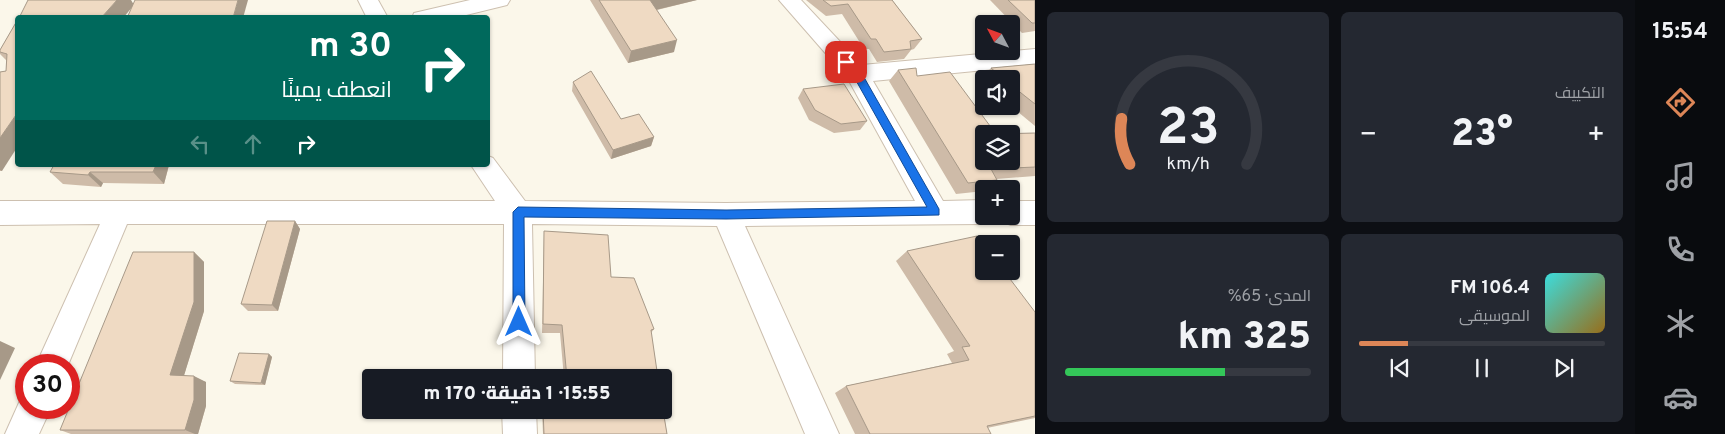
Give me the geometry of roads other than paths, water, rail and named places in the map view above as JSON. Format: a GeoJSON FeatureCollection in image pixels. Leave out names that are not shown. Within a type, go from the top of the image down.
{"type":"FeatureCollection","features":[{"type":"Feature","properties":{"kind":"street"},"geometry":{"type":"LineString","coordinates":[[368,0],[376,15]]}},
{"type":"Feature","properties":{"kind":"street"},"geometry":{"type":"LineString","coordinates":[[435,15],[500,0]]}},
{"type":"Feature","properties":{"kind":"street"},"geometry":{"type":"LineString","coordinates":[[789,0],[857,74],[935,212]]}},
{"type":"Feature","properties":{"kind":"street"},"geometry":{"type":"LineString","coordinates":[[857,74],[1035,57]]}},
{"type":"Feature","properties":{"kind":"street"},"geometry":{"type":"LineString","coordinates":[[485,167],[518,212],[519,369]]}},
{"type":"Feature","properties":{"kind":"street"},"geometry":{"type":"LineString","coordinates":[[57,354],[119,212]]}},
{"type":"Feature","properties":{"kind":"street"},"geometry":{"type":"LineString","coordinates":[[0,213],[518,212],[726,215],[975,212]]}},
{"type":"Feature","properties":{"kind":"street"},"geometry":{"type":"LineString","coordinates":[[1020,212],[1035,213]]}},
{"type":"Feature","properties":{"kind":"street"},"geometry":{"type":"LineString","coordinates":[[726,215],[822,434]]}},
{"type":"Feature","properties":{"kind":"street"},"geometry":{"type":"LineString","coordinates":[[22,434],[29,419]]}},
{"type":"Feature","properties":{"kind":"street"},"geometry":{"type":"LineString","coordinates":[[519,419],[520,434]]}}]}
